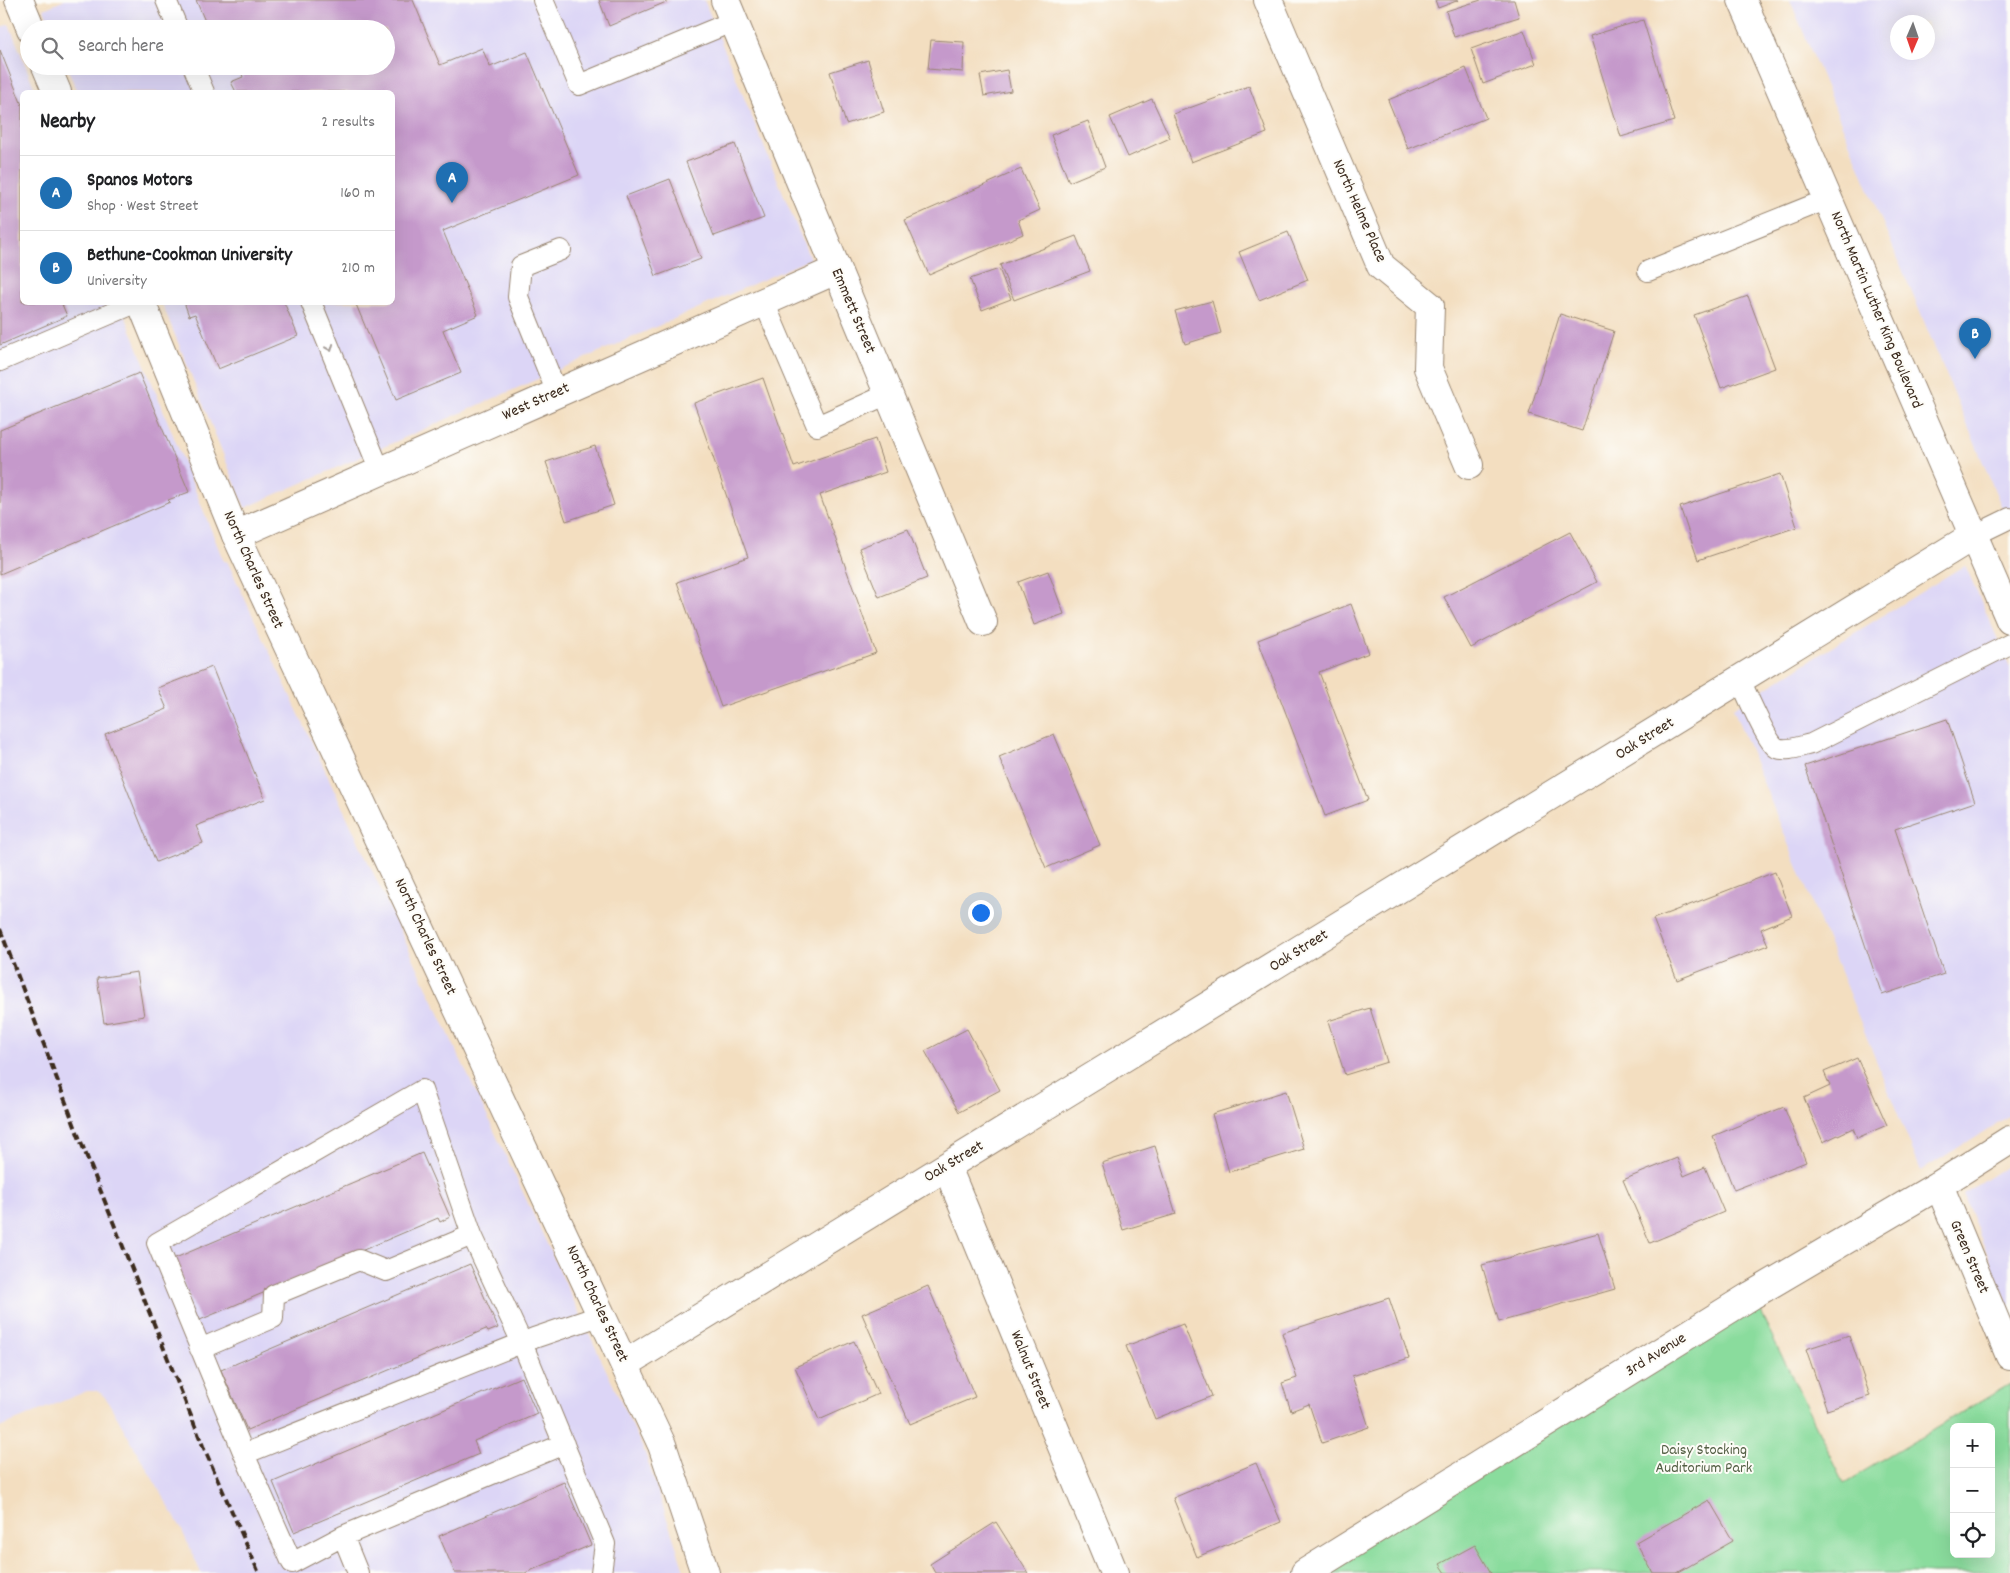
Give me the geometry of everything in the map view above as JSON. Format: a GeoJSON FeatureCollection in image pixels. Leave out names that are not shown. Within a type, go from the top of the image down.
{"type":"FeatureCollection","features":[{"type":"Feature","properties":{"kind":"street"},"geometry":{"type":"LineString","coordinates":[[19,0],[27,20]]}},
{"type":"Feature","properties":{"kind":"street","name":"North Helme Place"},"geometry":{"type":"LineString","coordinates":[[1268,0],[1380,266],[1430,306],[1428,368],[1468,465]]}},
{"type":"Feature","properties":{"kind":"street","name":"North Martin Luther King Boulevard"},"geometry":{"type":"LineString","coordinates":[[1742,0],[2010,620]]}},
{"type":"Feature","properties":{"kind":"street","name":"Emmett Street"},"geometry":{"type":"LineString","coordinates":[[729,11],[983,622]]}},
{"type":"Feature","properties":{"kind":"street"},"geometry":{"type":"LineString","coordinates":[[50,75],[56,90]]}},
{"type":"Feature","properties":{"kind":"street","name":"West Street"},"geometry":{"type":"LineString","coordinates":[[236,535],[836,270]]}},
{"type":"Feature","properties":{"kind":"street","name":"North Charles Street"},"geometry":{"type":"LineString","coordinates":[[141,305],[236,535],[662,1445],[705,1573]]}},
{"type":"Feature","properties":{"kind":"street","name":"Oak Street"},"geometry":{"type":"LineString","coordinates":[[625,1364],[1973,536]]}},
{"type":"Feature","properties":{"kind":"street","name":"3rd Avenue"},"geometry":{"type":"LineString","coordinates":[[1305,1573],[1752,1295],[1939,1185],[2010,1140]]}},
{"type":"Feature","properties":{"kind":"street","name":"Walnut Street"},"geometry":{"type":"LineString","coordinates":[[947,1167],[1114,1573]]}},
{"type":"Feature","properties":{"kind":"street","name":"Green Street"},"geometry":{"type":"LineString","coordinates":[[1939,1185],[2010,1356]]}},
{"type":"Feature","properties":{"kind":"lane"},"geometry":{"type":"LineString","coordinates":[[166,0],[174,20]]}},
{"type":"Feature","properties":{"kind":"lane"},"geometry":{"type":"LineString","coordinates":[[543,0],[579,85],[729,11]]}},
{"type":"Feature","properties":{"kind":"lane"},"geometry":{"type":"LineString","coordinates":[[197,75],[203,90]]}},
{"type":"Feature","properties":{"kind":"lane"},"geometry":{"type":"LineString","coordinates":[[1648,271],[1828,199]]}},
{"type":"Feature","properties":{"kind":"lane"},"geometry":{"type":"LineString","coordinates":[[557,393],[518,297],[521,266],[561,250]]}},
{"type":"Feature","properties":{"kind":"lane"},"geometry":{"type":"LineString","coordinates":[[764,302],[817,426],[888,394]]}},
{"type":"Feature","properties":{"kind":"lane"},"geometry":{"type":"LineString","coordinates":[[0,361],[133,305]]}},
{"type":"Feature","properties":{"kind":"lane"},"geometry":{"type":"LineString","coordinates":[[312,305],[380,471]]}},
{"type":"Feature","properties":{"kind":"lane"},"geometry":{"type":"LineString","coordinates":[[1973,536],[2010,518]]}},
{"type":"Feature","properties":{"kind":"lane"},"geometry":{"type":"LineString","coordinates":[[1740,680],[1768,736],[1776,747],[1783,749],[1794,748],[1811,744],[2010,644]]}},
{"type":"Feature","properties":{"kind":"lane"},"geometry":{"type":"LineString","coordinates":[[564,1444],[343,1536],[292,1562],[244,1454],[157,1243],[422,1090],[472,1235],[522,1343],[564,1444],[605,1544],[600,1573]]}},
{"type":"Feature","properties":{"kind":"lane"},"geometry":{"type":"LineString","coordinates":[[200,1349],[272,1318],[274,1295],[359,1260],[386,1271],[472,1235]]}},
{"type":"Feature","properties":{"kind":"lane"},"geometry":{"type":"LineString","coordinates":[[244,1454],[522,1343],[602,1315]]}},
{"type":"Feature","properties":{"kind":"lane"},"geometry":{"type":"LineString","coordinates":[[343,1536],[358,1573]]}},
{"type":"Feature","properties":{"kind":"shaded area"},"geometry":{"type":"Polygon","coordinates":[[[65,0],[704,0],[810,259],[245,508],[163,305],[395,305],[395,90],[76,90],[70,75],[395,75],[395,20],[48,20],[44,9],[65,0]]]}},
{"type":"Feature","properties":{"kind":"shaded area"},"geometry":{"type":"Polygon","coordinates":[[[1790,0],[2010,0],[2010,527],[1790,0]]]}},
{"type":"Feature","properties":{"kind":"shaded area"},"geometry":{"type":"Polygon","coordinates":[[[9,24],[20,52],[20,75],[29,75],[35,90],[20,90],[20,305],[121,305],[224,562],[227,561],[645,1453],[685,1573],[201,1573],[180,1526],[106,1398],[98,1391],[87,1391],[0,1427],[0,28],[9,24]]]}},
{"type":"Feature","properties":{"kind":"shaded area"},"geometry":{"type":"Polygon","coordinates":[[[1965,565],[2010,667],[2010,1115],[1921,1171],[1733,708],[1965,565]]]}},
{"type":"Feature","properties":{"kind":"shaded area"},"geometry":{"type":"Polygon","coordinates":[[[2010,1164],[2010,1310],[1963,1194],[2010,1164]]]}},
{"type":"Feature","properties":{"kind":"green space","name":"Daisy Stocking Auditorium Park"},"geometry":{"type":"Polygon","coordinates":[[[1752,1295],[1844,1483],[2010,1384],[2010,1573],[1305,1573],[1752,1295]]]}},
{"type":"Feature","properties":{"kind":"building"},"geometry":{"type":"Polygon","coordinates":[[[196,0],[413,0],[440,65],[482,48],[490,67],[527,52],[579,175],[443,231],[478,315],[443,330],[461,373],[396,400],[356,305],[395,305],[395,90],[235,90],[231,82],[243,77],[242,75],[395,75],[395,20],[204,20],[196,0]]]}},
{"type":"Feature","properties":{"kind":"building"},"geometry":{"type":"Polygon","coordinates":[[[599,0],[671,0],[609,26],[599,0]]]}},
{"type":"Feature","properties":{"kind":"building"},"geometry":{"type":"Polygon","coordinates":[[[1435,0],[1459,0],[1438,8],[1435,0]]]}},
{"type":"Feature","properties":{"kind":"building"},"geometry":{"type":"Polygon","coordinates":[[[1481,0],[1514,0],[1519,17],[1454,37],[1446,11],[1481,0]]]}},
{"type":"Feature","properties":{"kind":"building"},"geometry":{"type":"Polygon","coordinates":[[[1643,20],[1674,121],[1621,137],[1590,36],[1643,20]]]}},
{"type":"Feature","properties":{"kind":"building"},"geometry":{"type":"Polygon","coordinates":[[[1524,30],[1536,64],[1483,84],[1471,49],[1524,30]]]}},
{"type":"Feature","properties":{"kind":"building"},"geometry":{"type":"Polygon","coordinates":[[[931,40],[964,42],[963,72],[928,69],[931,40]]]}},
{"type":"Feature","properties":{"kind":"building"},"geometry":{"type":"Polygon","coordinates":[[[0,50],[20,100],[20,305],[62,305],[67,316],[0,345],[0,50]]]}},
{"type":"Feature","properties":{"kind":"building"},"geometry":{"type":"Polygon","coordinates":[[[868,60],[884,112],[846,124],[830,72],[868,60]]]}},
{"type":"Feature","properties":{"kind":"building"},"geometry":{"type":"Polygon","coordinates":[[[1466,68],[1486,118],[1408,149],[1388,100],[1466,68]]]}},
{"type":"Feature","properties":{"kind":"building"},"geometry":{"type":"Polygon","coordinates":[[[1007,70],[1011,91],[984,96],[980,75],[1007,70]]]}},
{"type":"Feature","properties":{"kind":"building"},"geometry":{"type":"Polygon","coordinates":[[[1249,86],[1267,133],[1191,162],[1173,114],[1249,86]]]}},
{"type":"Feature","properties":{"kind":"building"},"geometry":{"type":"Polygon","coordinates":[[[1152,99],[1170,138],[1128,157],[1110,117],[1152,99]]]}},
{"type":"Feature","properties":{"kind":"building"},"geometry":{"type":"Polygon","coordinates":[[[1088,121],[1105,167],[1069,182],[1051,135],[1088,121]]]}},
{"type":"Feature","properties":{"kind":"building"},"geometry":{"type":"Polygon","coordinates":[[[735,144],[764,218],[714,236],[686,162],[735,144]]]}},
{"type":"Feature","properties":{"kind":"building"},"geometry":{"type":"Polygon","coordinates":[[[1021,169],[1040,210],[1018,220],[1023,234],[929,275],[905,220],[1021,169]]]}},
{"type":"Feature","properties":{"kind":"building"},"geometry":{"type":"Polygon","coordinates":[[[670,179],[701,259],[656,276],[626,196],[670,179]]]}},
{"type":"Feature","properties":{"kind":"building"},"geometry":{"type":"Polygon","coordinates":[[[1288,232],[1308,280],[1259,300],[1239,252],[1288,232]]]}},
{"type":"Feature","properties":{"kind":"building"},"geometry":{"type":"Polygon","coordinates":[[[1076,236],[1090,271],[1014,300],[1000,265],[1076,236]]]}},
{"type":"Feature","properties":{"kind":"building"},"geometry":{"type":"Polygon","coordinates":[[[999,269],[1011,299],[982,310],[970,279],[999,269]]]}},
{"type":"Feature","properties":{"kind":"building"},"geometry":{"type":"Polygon","coordinates":[[[1748,296],[1775,368],[1721,388],[1694,315],[1748,296]]]}},
{"type":"Feature","properties":{"kind":"building"},"geometry":{"type":"Polygon","coordinates":[[[1212,301],[1221,333],[1185,344],[1175,311],[1212,301]]]}},
{"type":"Feature","properties":{"kind":"building"},"geometry":{"type":"Polygon","coordinates":[[[185,305],[285,305],[298,336],[218,369],[195,314],[189,316],[185,305]]]}},
{"type":"Feature","properties":{"kind":"building"},"geometry":{"type":"Polygon","coordinates":[[[1560,314],[1614,331],[1582,431],[1529,414],[1560,314]]]}},
{"type":"Feature","properties":{"kind":"building"},"geometry":{"type":"Polygon","coordinates":[[[139,373],[189,492],[168,500],[170,502],[0,574],[0,430],[139,373]]]}},
{"type":"Feature","properties":{"kind":"building"},"geometry":{"type":"Polygon","coordinates":[[[763,378],[794,467],[875,439],[886,472],[820,495],[876,653],[721,707],[677,582],[748,557],[694,403],[763,378]]]}},
{"type":"Feature","properties":{"kind":"building"},"geometry":{"type":"Polygon","coordinates":[[[595,446],[614,505],[566,521],[546,462],[595,446]]]}},
{"type":"Feature","properties":{"kind":"building"},"geometry":{"type":"Polygon","coordinates":[[[1780,474],[1797,527],[1698,560],[1680,507],[1780,474]]]}},
{"type":"Feature","properties":{"kind":"building"},"geometry":{"type":"Polygon","coordinates":[[[908,529],[927,578],[879,597],[859,548],[908,529]]]}},
{"type":"Feature","properties":{"kind":"building"},"geometry":{"type":"Polygon","coordinates":[[[1570,532],[1597,582],[1471,648],[1444,597],[1570,532]]]}},
{"type":"Feature","properties":{"kind":"building"},"geometry":{"type":"Polygon","coordinates":[[[1048,571],[1064,614],[1034,625],[1018,582],[1048,571]]]}},
{"type":"Feature","properties":{"kind":"building"},"geometry":{"type":"Polygon","coordinates":[[[1351,604],[1369,653],[1319,672],[1368,800],[1325,816],[1258,640],[1351,604]]]}},
{"type":"Feature","properties":{"kind":"building"},"geometry":{"type":"Polygon","coordinates":[[[212,667],[265,799],[196,826],[203,843],[156,862],[105,734],[167,709],[158,688],[212,667]]]}},
{"type":"Feature","properties":{"kind":"building"},"geometry":{"type":"Polygon","coordinates":[[[1947,719],[1975,802],[1895,829],[1944,974],[1882,995],[1805,766],[1947,719]]]}},
{"type":"Feature","properties":{"kind":"building"},"geometry":{"type":"Polygon","coordinates":[[[1054,734],[1100,845],[1046,868],[999,757],[1054,734]]]}},
{"type":"Feature","properties":{"kind":"building"},"geometry":{"type":"Polygon","coordinates":[[[1775,872],[1792,916],[1761,929],[1768,945],[1677,980],[1653,919],[1775,872]]]}},
{"type":"Feature","properties":{"kind":"building"},"geometry":{"type":"Polygon","coordinates":[[[137,972],[144,1016],[104,1023],[97,978],[137,972]]]}},
{"type":"Feature","properties":{"kind":"building"},"geometry":{"type":"Polygon","coordinates":[[[1370,1008],[1387,1062],[1345,1075],[1328,1021],[1370,1008]]]}},
{"type":"Feature","properties":{"kind":"building"},"geometry":{"type":"Polygon","coordinates":[[[967,1029],[1000,1090],[959,1112],[925,1051],[967,1029]]]}},
{"type":"Feature","properties":{"kind":"building"},"geometry":{"type":"Polygon","coordinates":[[[1857,1058],[1887,1125],[1857,1138],[1853,1128],[1823,1142],[1804,1098],[1830,1086],[1824,1072],[1857,1058]]]}},
{"type":"Feature","properties":{"kind":"building"},"geometry":{"type":"Polygon","coordinates":[[[1286,1091],[1304,1149],[1229,1172],[1212,1114],[1286,1091]]]}},
{"type":"Feature","properties":{"kind":"building"},"geometry":{"type":"Polygon","coordinates":[[[1784,1107],[1806,1162],[1734,1190],[1713,1136],[1784,1107]]]}},
{"type":"Feature","properties":{"kind":"building"},"geometry":{"type":"Polygon","coordinates":[[[1155,1146],[1176,1214],[1123,1230],[1102,1163],[1155,1146]]]}},
{"type":"Feature","properties":{"kind":"building"},"geometry":{"type":"Polygon","coordinates":[[[422,1153],[450,1217],[440,1222],[438,1218],[200,1320],[173,1259],[422,1153]]]}},
{"type":"Feature","properties":{"kind":"building"},"geometry":{"type":"Polygon","coordinates":[[[1677,1158],[1684,1176],[1705,1167],[1724,1212],[1650,1243],[1623,1180],[1677,1158]]]}},
{"type":"Feature","properties":{"kind":"building"},"geometry":{"type":"Polygon","coordinates":[[[1598,1233],[1615,1289],[1499,1322],[1482,1265],[1598,1233]]]}},
{"type":"Feature","properties":{"kind":"building"},"geometry":{"type":"Polygon","coordinates":[[[470,1264],[498,1328],[488,1332],[486,1329],[247,1430],[221,1370],[470,1264]]]}},
{"type":"Feature","properties":{"kind":"building"},"geometry":{"type":"Polygon","coordinates":[[[928,1286],[975,1397],[910,1424],[862,1314],[928,1286]]]}},
{"type":"Feature","properties":{"kind":"building"},"geometry":{"type":"Polygon","coordinates":[[[1389,1298],[1409,1358],[1352,1376],[1369,1427],[1322,1443],[1309,1404],[1291,1411],[1282,1383],[1297,1378],[1282,1333],[1389,1298]]]}},
{"type":"Feature","properties":{"kind":"building"},"geometry":{"type":"Polygon","coordinates":[[[1183,1324],[1212,1396],[1155,1419],[1126,1346],[1183,1324]]]}},
{"type":"Feature","properties":{"kind":"building"},"geometry":{"type":"Polygon","coordinates":[[[1849,1335],[1870,1396],[1827,1410],[1806,1349],[1849,1335]]]}},
{"type":"Feature","properties":{"kind":"building"},"geometry":{"type":"Polygon","coordinates":[[[854,1341],[878,1394],[819,1420],[795,1367],[854,1341]]]}},
{"type":"Feature","properties":{"kind":"building"},"geometry":{"type":"Polygon","coordinates":[[[521,1377],[537,1414],[474,1441],[479,1454],[294,1532],[273,1482],[521,1377]]]}},
{"type":"Feature","properties":{"kind":"building"},"geometry":{"type":"Polygon","coordinates":[[[1256,1463],[1281,1522],[1197,1557],[1173,1498],[1256,1463]]]}},
{"type":"Feature","properties":{"kind":"building"},"geometry":{"type":"Polygon","coordinates":[[[564,1482],[591,1545],[525,1573],[455,1573],[439,1536],[564,1482]]]}},
{"type":"Feature","properties":{"kind":"building"},"geometry":{"type":"Polygon","coordinates":[[[1709,1500],[1733,1541],[1677,1573],[1653,1573],[1636,1542],[1709,1500]]]}},
{"type":"Feature","properties":{"kind":"building"},"geometry":{"type":"Polygon","coordinates":[[[996,1522],[1028,1573],[935,1573],[930,1564],[996,1522]]]}},
{"type":"Feature","properties":{"kind":"building"},"geometry":{"type":"Polygon","coordinates":[[[1475,1545],[1491,1573],[1446,1573],[1440,1564],[1475,1545]]]}},
{"type":"Feature","properties":{"kind":"railway"},"geometry":{"type":"LineString","coordinates":[[0,929],[79,1137],[203,1446],[259,1573]]}},
{"type":"Feature","properties":{"kind":"place","name":"Spanos Motors"},"geometry":{"type":"Point","coordinates":[452,203]}},
{"type":"Feature","properties":{"kind":"place","name":"Bethune-Cookman University"},"geometry":{"type":"Point","coordinates":[1975,359]}}]}
